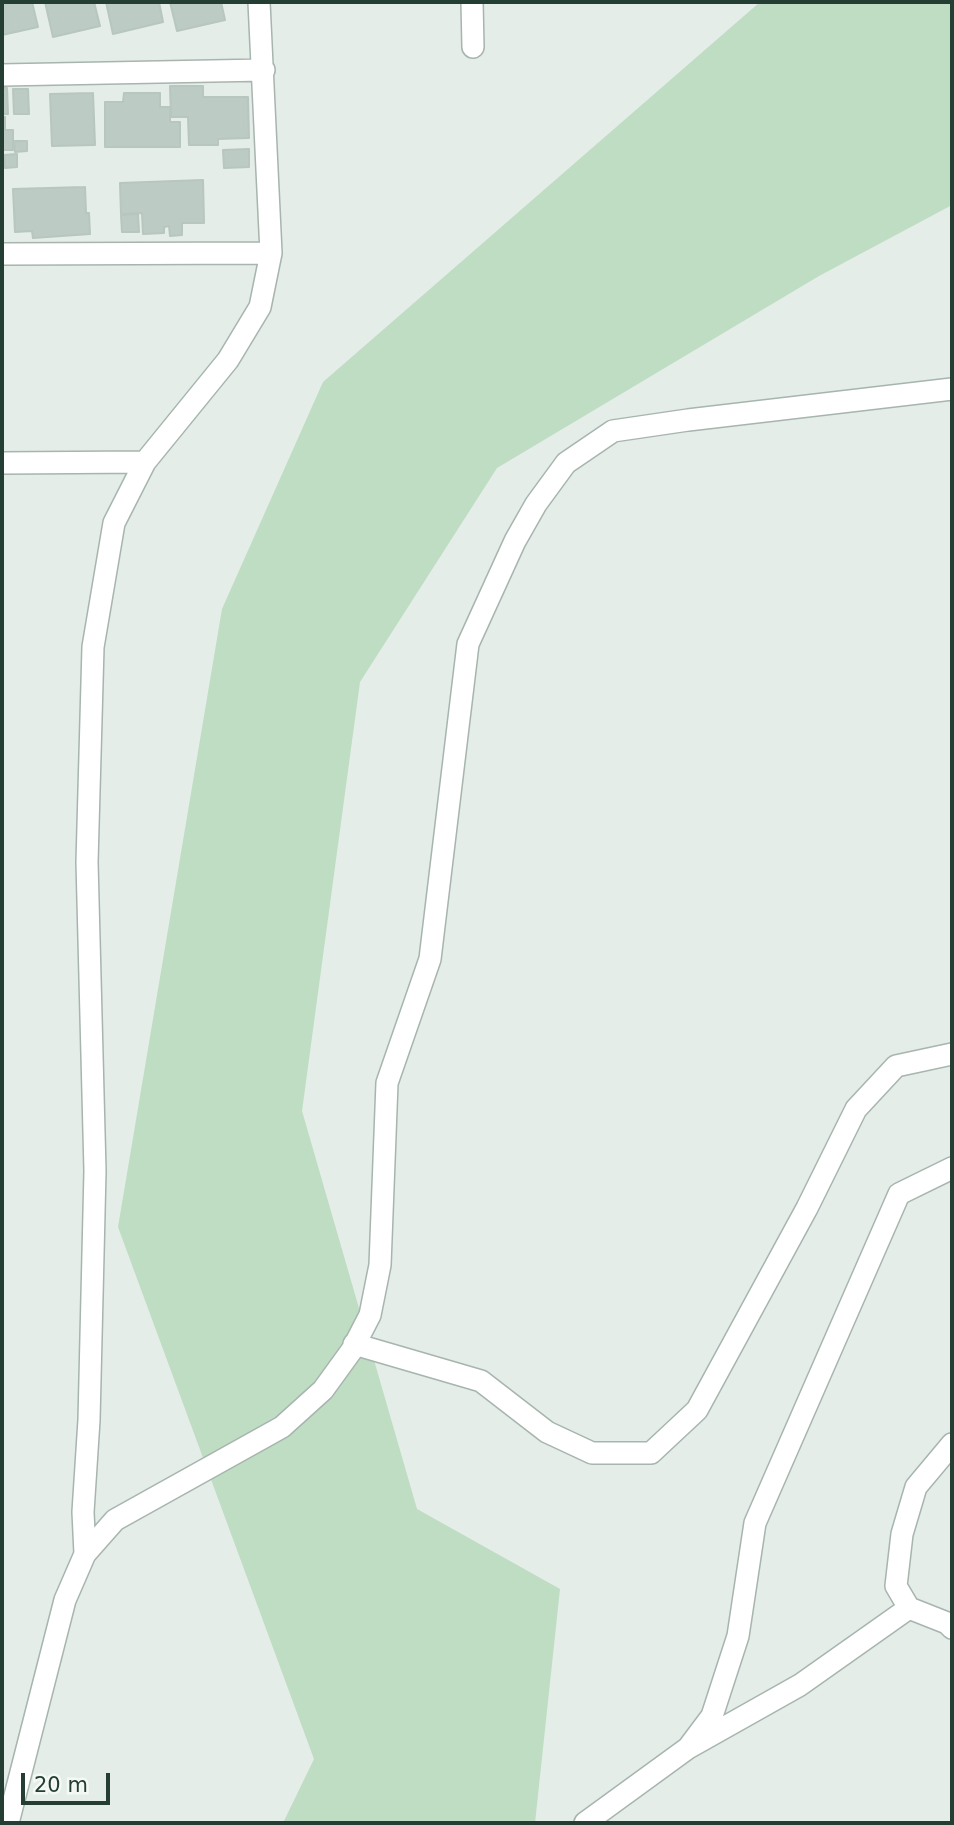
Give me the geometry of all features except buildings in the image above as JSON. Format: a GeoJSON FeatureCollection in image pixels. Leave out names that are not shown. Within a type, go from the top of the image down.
{"type":"FeatureCollection","features":[{"type":"Feature","properties":{"kind":"street"},"geometry":{"type":"LineString","coordinates":[[85,1554],[83,1512],[89,1420],[94,1171],[87,862],[93,647],[114,523],[145,462],[228,360],[260,307],[271,253],[259,2]]}},
{"type":"Feature","properties":{"kind":"street"},"geometry":{"type":"LineString","coordinates":[[472,2],[474,47]]}},
{"type":"Feature","properties":{"kind":"street"},"geometry":{"type":"LineString","coordinates":[[2,75],[264,70]]}},
{"type":"Feature","properties":{"kind":"street"},"geometry":{"type":"LineString","coordinates":[[2,254],[271,253]]}},
{"type":"Feature","properties":{"kind":"street"},"geometry":{"type":"LineString","coordinates":[[8,1823],[65,1600],[85,1554],[115,1520],[282,1427],[323,1390],[370,1315],[380,1265],[387,1083],[430,959],[468,644],[503,565],[536,504],[566,463],[613,431],[952,389]]}},
{"type":"Feature","properties":{"kind":"street"},"geometry":{"type":"LineString","coordinates":[[2,463],[145,462]]}},
{"type":"Feature","properties":{"kind":"street"},"geometry":{"type":"LineString","coordinates":[[354,1344],[481,1381],[547,1432],[592,1452],[651,1453],[697,1410],[807,1208],[856,1109],[896,1066],[952,1054]]}},
{"type":"Feature","properties":{"kind":"street"},"geometry":{"type":"LineString","coordinates":[[688,1748],[712,1716],[738,1636],[755,1522],[899,1194],[952,1168]]}},
{"type":"Feature","properties":{"kind":"street"},"geometry":{"type":"LineString","coordinates":[[952,1444],[916,1487],[902,1534],[896,1586],[909,1608],[947,1623],[952,1628]]}},
{"type":"Feature","properties":{"kind":"street"},"geometry":{"type":"LineString","coordinates":[[584,1823],[688,1748],[800,1685],[909,1608]]}},
{"type":"Feature","properties":{"kind":"green space"},"geometry":{"type":"Polygon","coordinates":[[[760,2],[952,2],[952,205],[819,276],[497,468],[360,682],[302,1111],[417,1509],[560,1589],[535,1823],[283,1823],[314,1759],[118,1227],[222,609],[323,382],[760,2]]]}}]}
